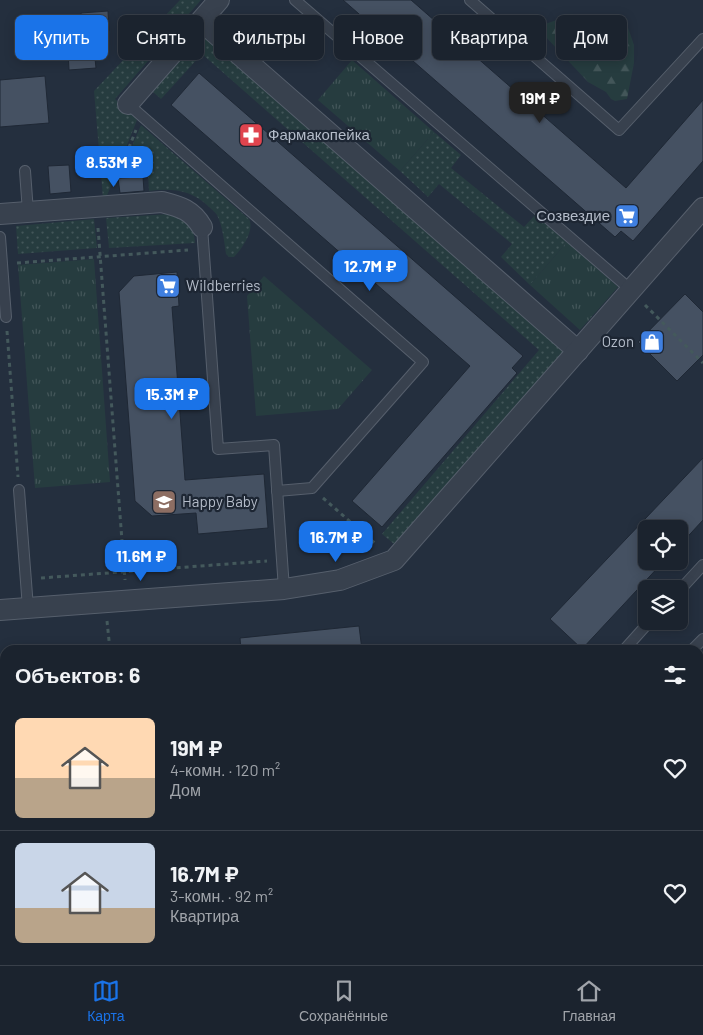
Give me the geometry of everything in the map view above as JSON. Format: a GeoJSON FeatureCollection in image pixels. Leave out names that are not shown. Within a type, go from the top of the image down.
{"type":"FeatureCollection","features":[{"type":"Feature","properties":{"kind":"street"},"geometry":{"type":"LineString","coordinates":[[204,18],[219,0]]}},
{"type":"Feature","properties":{"kind":"street"},"geometry":{"type":"LineString","coordinates":[[204,24],[578,351]]}},
{"type":"Feature","properties":{"kind":"street"},"geometry":{"type":"LineString","coordinates":[[135,110],[172,60]]}},
{"type":"Feature","properties":{"kind":"street"},"geometry":{"type":"LineString","coordinates":[[0,214],[162,202],[180,206],[195,216],[202,228]]}},
{"type":"Feature","properties":{"kind":"street"},"geometry":{"type":"LineString","coordinates":[[0,610],[284,589],[340,580],[394,560],[703,208]]}},
{"type":"Feature","properties":{"kind":"lane"},"geometry":{"type":"LineString","coordinates":[[295,0],[631,290]]}},
{"type":"Feature","properties":{"kind":"lane"},"geometry":{"type":"LineString","coordinates":[[470,0],[619,130],[703,39]]}},
{"type":"Feature","properties":{"kind":"lane"},"geometry":{"type":"LineString","coordinates":[[135,110],[423,362],[312,488],[277,491]]}},
{"type":"Feature","properties":{"kind":"lane"},"geometry":{"type":"LineString","coordinates":[[25,171],[28,212]]}},
{"type":"Feature","properties":{"kind":"lane"},"geometry":{"type":"LineString","coordinates":[[202,228],[218,449],[274,445],[284,589]]}},
{"type":"Feature","properties":{"kind":"lane"},"geometry":{"type":"LineString","coordinates":[[0,237],[6,317]]}},
{"type":"Feature","properties":{"kind":"lane"},"geometry":{"type":"LineString","coordinates":[[19,490],[28,608]]}},
{"type":"Feature","properties":{"kind":"lane"},"geometry":{"type":"LineString","coordinates":[[688,581],[703,565]]}},
{"type":"Feature","properties":{"kind":"lane"},"geometry":{"type":"LineString","coordinates":[[628,645],[642,630]]}},
{"type":"Feature","properties":{"kind":"path"},"geometry":{"type":"LineString","coordinates":[[126,601],[100,256],[101,206],[135,110]]}},
{"type":"Feature","properties":{"kind":"path"},"geometry":{"type":"LineString","coordinates":[[2,264],[203,249]]}},
{"type":"Feature","properties":{"kind":"path"},"geometry":{"type":"LineString","coordinates":[[631,290],[703,363]]}},
{"type":"Feature","properties":{"kind":"path"},"geometry":{"type":"LineString","coordinates":[[6,317],[19,490]]}},
{"type":"Feature","properties":{"kind":"path"},"geometry":{"type":"LineString","coordinates":[[312,488],[394,560]]}},
{"type":"Feature","properties":{"kind":"path"},"geometry":{"type":"LineString","coordinates":[[26,580],[282,560]]}},
{"type":"Feature","properties":{"kind":"path"},"geometry":{"type":"LineString","coordinates":[[106,602],[110,645]]}},
{"type":"Feature","properties":{"kind":"green space"},"geometry":{"type":"Polygon","coordinates":[[[180,0],[201,0],[188,15],[166,15],[180,0]]]}},
{"type":"Feature","properties":{"kind":"green space"},"geometry":{"type":"Polygon","coordinates":[[[556,20],[556,48],[546,37],[546,24],[556,20]]]}},
{"type":"Feature","properties":{"kind":"green space"},"geometry":{"type":"Polygon","coordinates":[[[627,25],[634,45],[634,63],[627,99],[615,101],[606,92],[588,82],[567,60],[627,60],[627,25]]]}},
{"type":"Feature","properties":{"kind":"green space"},"geometry":{"type":"Polygon","coordinates":[[[205,31],[214,39],[214,60],[238,60],[574,351],[399,548],[382,534],[539,350],[204,56],[205,31]]]}},
{"type":"Feature","properties":{"kind":"green space"},"geometry":{"type":"Polygon","coordinates":[[[123,60],[149,60],[115,99],[137,120],[106,198],[103,198],[94,91],[123,60]]]}},
{"type":"Feature","properties":{"kind":"green space"},"geometry":{"type":"Polygon","coordinates":[[[180,60],[197,60],[161,99],[153,92],[180,60]]]}},
{"type":"Feature","properties":{"kind":"green space"},"geometry":{"type":"Polygon","coordinates":[[[352,60],[434,132],[400,171],[318,100],[352,60]]]}},
{"type":"Feature","properties":{"kind":"green space"},"geometry":{"type":"Polygon","coordinates":[[[141,125],[249,219],[249,234],[234,257],[229,257],[226,254],[222,229],[217,215],[202,201],[195,196],[181,191],[149,191],[148,173],[120,175],[141,125]]]}},
{"type":"Feature","properties":{"kind":"green space"},"geometry":{"type":"Polygon","coordinates":[[[434,132],[461,155],[451,168],[524,227],[535,215],[567,242],[530,285],[501,257],[512,244],[439,184],[428,197],[400,171],[434,132]]]}},
{"type":"Feature","properties":{"kind":"green space"},"geometry":{"type":"Polygon","coordinates":[[[170,214],[188,224],[193,232],[195,243],[109,248],[106,218],[170,214]]]}},
{"type":"Feature","properties":{"kind":"green space"},"geometry":{"type":"Polygon","coordinates":[[[94,219],[97,248],[18,254],[16,226],[94,219]]]}},
{"type":"Feature","properties":{"kind":"green space"},"geometry":{"type":"Polygon","coordinates":[[[567,242],[618,287],[580,330],[530,285],[567,242]]]}},
{"type":"Feature","properties":{"kind":"green space"},"geometry":{"type":"Polygon","coordinates":[[[94,259],[110,482],[35,488],[18,265],[94,259]]]}},
{"type":"Feature","properties":{"kind":"green space"},"geometry":{"type":"Polygon","coordinates":[[[264,276],[372,370],[338,409],[256,416],[247,296],[264,276]]]}},
{"type":"Feature","properties":{"kind":"building"},"geometry":{"type":"Polygon","coordinates":[[[343,0],[411,0],[432,18],[432,60],[480,60],[626,188],[703,100],[703,161],[633,241],[621,231],[615,237],[412,60],[422,60],[422,15],[360,15],[343,0]]]}},
{"type":"Feature","properties":{"kind":"building"},"geometry":{"type":"Polygon","coordinates":[[[108,11],[109,31],[108,15],[81,15],[81,13],[108,11]]]}},
{"type":"Feature","properties":{"kind":"building"},"geometry":{"type":"Polygon","coordinates":[[[68,60],[95,60],[96,68],[69,70],[68,60]]]}},
{"type":"Feature","properties":{"kind":"building"},"geometry":{"type":"Polygon","coordinates":[[[199,73],[523,356],[512,368],[517,373],[382,527],[352,501],[470,366],[171,105],[199,73]]]}},
{"type":"Feature","properties":{"kind":"building"},"geometry":{"type":"Polygon","coordinates":[[[45,76],[49,123],[0,127],[0,80],[45,76]]]}},
{"type":"Feature","properties":{"kind":"building"},"geometry":{"type":"Polygon","coordinates":[[[69,165],[71,192],[50,194],[48,166],[69,165]]]}},
{"type":"Feature","properties":{"kind":"building"},"geometry":{"type":"Polygon","coordinates":[[[143,177],[144,191],[120,193],[118,178],[143,177]]]}},
{"type":"Feature","properties":{"kind":"building"},"geometry":{"type":"Polygon","coordinates":[[[177,272],[179,306],[172,307],[185,480],[264,474],[268,528],[198,534],[196,513],[152,516],[135,501],[119,292],[134,276],[177,272]]]}},
{"type":"Feature","properties":{"kind":"building"},"geometry":{"type":"Polygon","coordinates":[[[685,294],[703,312],[703,355],[677,381],[638,342],[685,294]]]}},
{"type":"Feature","properties":{"kind":"building"},"geometry":{"type":"Polygon","coordinates":[[[703,458],[703,520],[688,536],[688,520],[644,520],[703,458]]]}},
{"type":"Feature","properties":{"kind":"building"},"geometry":{"type":"Polygon","coordinates":[[[638,526],[638,570],[656,570],[646,580],[638,580],[638,589],[586,645],[578,645],[550,619],[638,526]]]}},
{"type":"Feature","properties":{"kind":"building"},"geometry":{"type":"Polygon","coordinates":[[[359,626],[361,645],[241,645],[240,638],[359,626]]]}},
{"type":"Feature","properties":{"kind":"place","name":"Фармакопейка"},"geometry":{"type":"Point","coordinates":[251,135]}},
{"type":"Feature","properties":{"kind":"place","name":"Созвездие"},"geometry":{"type":"Point","coordinates":[627,216]}},
{"type":"Feature","properties":{"kind":"place","name":"Wildberries"},"geometry":{"type":"Point","coordinates":[168,286]}},
{"type":"Feature","properties":{"kind":"place","name":"Ozon"},"geometry":{"type":"Point","coordinates":[652,342]}},
{"type":"Feature","properties":{"kind":"place","name":"Happy Baby"},"geometry":{"type":"Point","coordinates":[164,502]}}]}
